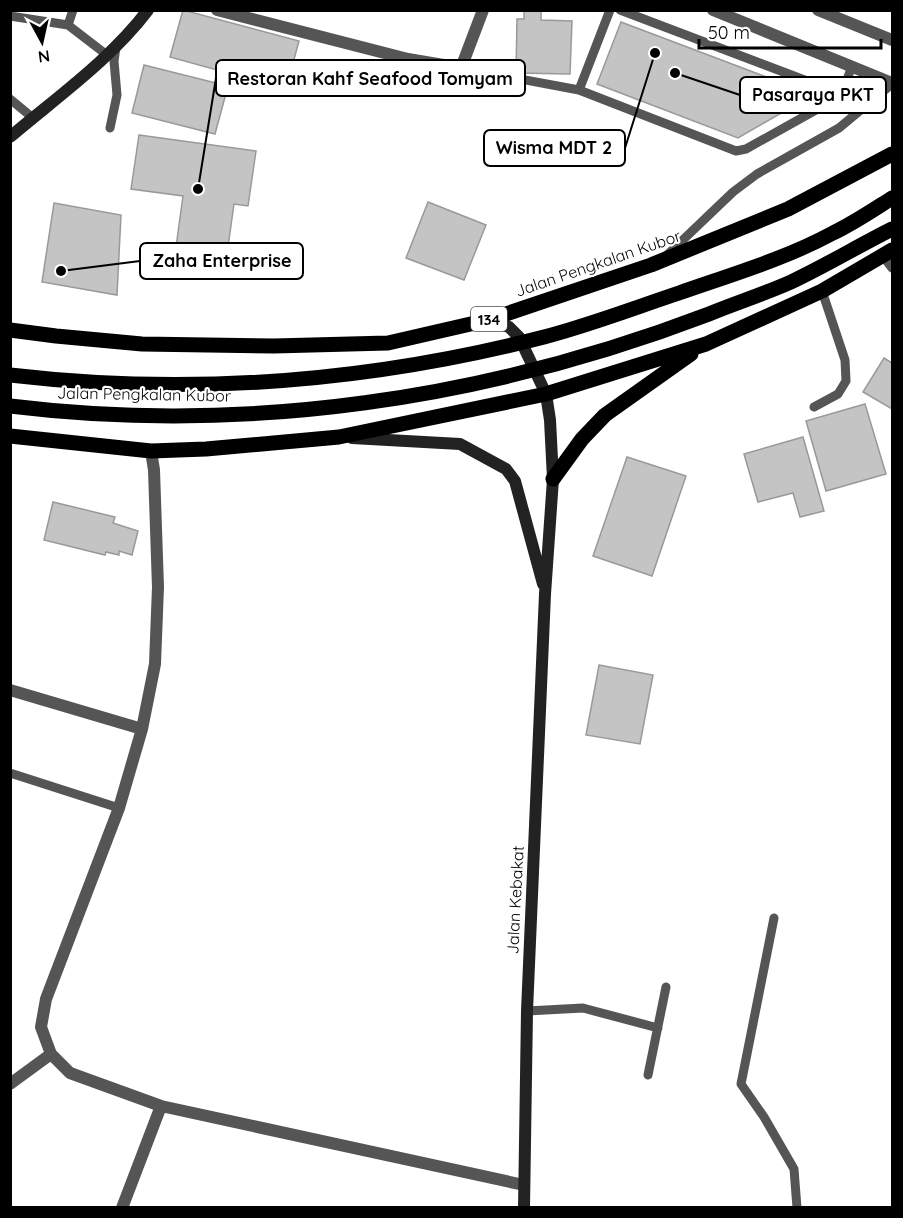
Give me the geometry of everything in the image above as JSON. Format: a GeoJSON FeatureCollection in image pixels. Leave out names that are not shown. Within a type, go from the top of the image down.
{"type":"FeatureCollection","features":[{"type":"Feature","properties":{"kind":"main road","name":"Jalan Pengkalan Kubor"},"geometry":{"type":"LineString","coordinates":[[10,330],[142,344],[286,346],[388,343],[488,320],[660,261],[788,209],[891,153]]}},
{"type":"Feature","properties":{"kind":"main road","name":"Jalan Pengkalan Kubor"},"geometry":{"type":"LineString","coordinates":[[10,375],[118,384],[262,383],[405,367],[486,351],[605,318],[798,250],[832,234],[892,198]]}},
{"type":"Feature","properties":{"kind":"main road","name":"Jalan Pengkalan Kubor"},"geometry":{"type":"LineString","coordinates":[[10,405],[106,414],[190,416],[264,413],[337,407],[410,397],[482,383],[554,366],[624,345],[689,321],[790,282],[892,229]]}},
{"type":"Feature","properties":{"kind":"main road"},"geometry":{"type":"LineString","coordinates":[[10,436],[151,451],[206,449],[339,437],[546,394],[706,344],[822,291],[888,253]]}},
{"type":"Feature","properties":{"kind":"main road"},"geometry":{"type":"LineString","coordinates":[[553,479],[582,439],[605,415],[706,344]]}},
{"type":"Feature","properties":{"kind":"street"},"geometry":{"type":"LineString","coordinates":[[10,137],[112,51],[147,10]]}},
{"type":"Feature","properties":{"kind":"street"},"geometry":{"type":"LineString","coordinates":[[217,10],[408,58],[461,68],[483,10]]}},
{"type":"Feature","properties":{"kind":"street"},"geometry":{"type":"LineString","coordinates":[[713,10],[892,83]]}},
{"type":"Feature","properties":{"kind":"street"},"geometry":{"type":"LineString","coordinates":[[818,10],[892,40]]}},
{"type":"Feature","properties":{"kind":"street","name":"Jalan Kebakat"},"geometry":{"type":"LineString","coordinates":[[488,320],[509,327],[519,337],[546,394],[550,420],[553,479],[545,594],[527,1011],[524,1208]]}},
{"type":"Feature","properties":{"kind":"street","name":"Jalan Kebakat"},"geometry":{"type":"LineString","coordinates":[[339,437],[460,444],[506,469],[515,481],[545,594]]}},
{"type":"Feature","properties":{"kind":"street"},"geometry":{"type":"LineString","coordinates":[[151,451],[154,470],[158,587],[155,664],[142,729],[119,808],[46,999],[41,1028],[51,1054],[70,1073],[161,1106],[524,1185]]}},
{"type":"Feature","properties":{"kind":"street"},"geometry":{"type":"LineString","coordinates":[[10,690],[142,729]]}},
{"type":"Feature","properties":{"kind":"street"},"geometry":{"type":"LineString","coordinates":[[10,1084],[51,1054]]}},
{"type":"Feature","properties":{"kind":"street"},"geometry":{"type":"LineString","coordinates":[[122,1208],[161,1106]]}},
{"type":"Feature","properties":{"kind":"lane"},"geometry":{"type":"LineString","coordinates":[[69,25],[73,10]]}},
{"type":"Feature","properties":{"kind":"lane"},"geometry":{"type":"LineString","coordinates":[[579,90],[610,10]]}},
{"type":"Feature","properties":{"kind":"lane"},"geometry":{"type":"LineString","coordinates":[[620,10],[839,93]]}},
{"type":"Feature","properties":{"kind":"lane"},"geometry":{"type":"LineString","coordinates":[[10,16],[69,25],[112,51],[117,95],[110,128]]}},
{"type":"Feature","properties":{"kind":"lane"},"geometry":{"type":"LineString","coordinates":[[461,68],[579,90],[736,151],[746,149],[832,101],[839,93],[852,66]]}},
{"type":"Feature","properties":{"kind":"lane"},"geometry":{"type":"LineString","coordinates":[[660,261],[733,192],[757,174],[839,128],[892,83]]}},
{"type":"Feature","properties":{"kind":"lane"},"geometry":{"type":"LineString","coordinates":[[10,99],[33,118]]}},
{"type":"Feature","properties":{"kind":"lane"},"geometry":{"type":"LineString","coordinates":[[888,253],[892,268]]}},
{"type":"Feature","properties":{"kind":"lane"},"geometry":{"type":"LineString","coordinates":[[814,407],[838,394],[846,381],[845,360],[822,291]]}},
{"type":"Feature","properties":{"kind":"lane"},"geometry":{"type":"LineString","coordinates":[[10,773],[119,808]]}},
{"type":"Feature","properties":{"kind":"lane"},"geometry":{"type":"LineString","coordinates":[[774,918],[741,1084],[764,1117],[794,1169],[797,1208]]}},
{"type":"Feature","properties":{"kind":"lane"},"geometry":{"type":"LineString","coordinates":[[648,1074],[666,987]]}},
{"type":"Feature","properties":{"kind":"lane"},"geometry":{"type":"LineString","coordinates":[[527,1011],[583,1008],[658,1028]]}},
{"type":"Feature","properties":{"kind":"building"},"geometry":{"type":"Polygon","coordinates":[[[183,10],[299,41],[286,89],[170,57],[183,10]]]}},
{"type":"Feature","properties":{"kind":"building"},"geometry":{"type":"Polygon","coordinates":[[[524,10],[541,10],[541,20],[572,21],[570,74],[516,73],[517,19],[524,19],[524,10]]]}},
{"type":"Feature","properties":{"kind":"building"},"geometry":{"type":"Polygon","coordinates":[[[621,22],[798,89],[802,93],[802,101],[738,138],[597,84],[621,22]]]}},
{"type":"Feature","properties":{"kind":"building"},"geometry":{"type":"Polygon","coordinates":[[[144,65],[228,86],[215,134],[132,113],[144,65]]]}},
{"type":"Feature","properties":{"kind":"building"},"geometry":{"type":"Polygon","coordinates":[[[139,135],[256,151],[248,206],[234,204],[227,254],[176,247],[183,196],[131,189],[139,135]]]}},
{"type":"Feature","properties":{"kind":"building"},"geometry":{"type":"Polygon","coordinates":[[[428,202],[486,225],[464,280],[406,258],[428,202]]]}},
{"type":"Feature","properties":{"kind":"building"},"geometry":{"type":"Polygon","coordinates":[[[54,203],[121,215],[117,295],[42,282],[54,203]]]}},
{"type":"Feature","properties":{"kind":"building"},"geometry":{"type":"Polygon","coordinates":[[[884,358],[892,363],[892,409],[863,392],[884,358]]]}},
{"type":"Feature","properties":{"kind":"building"},"geometry":{"type":"Polygon","coordinates":[[[865,404],[886,474],[826,491],[806,421],[865,404]]]}},
{"type":"Feature","properties":{"kind":"building"},"geometry":{"type":"Polygon","coordinates":[[[803,437],[824,511],[800,517],[793,493],[758,502],[744,454],[803,437]]]}},
{"type":"Feature","properties":{"kind":"building"},"geometry":{"type":"Polygon","coordinates":[[[627,457],[686,476],[652,576],[593,556],[627,457]]]}},
{"type":"Feature","properties":{"kind":"building"},"geometry":{"type":"Polygon","coordinates":[[[53,502],[115,517],[113,523],[138,531],[132,555],[119,551],[119,555],[106,552],[105,555],[44,540],[53,502]]]}},
{"type":"Feature","properties":{"kind":"building"},"geometry":{"type":"Polygon","coordinates":[[[599,665],[653,675],[640,744],[586,735],[599,665]]]}},
{"type":"Feature","properties":{"kind":"place","name":"Wisma MDT 2"},"geometry":{"type":"Point","coordinates":[655,53]}},
{"type":"Feature","properties":{"kind":"place","name":"Pasaraya PKT"},"geometry":{"type":"Point","coordinates":[675,73]}},
{"type":"Feature","properties":{"kind":"place","name":"Restoran Kahf Seafood Tomyam"},"geometry":{"type":"Point","coordinates":[198,189]}},
{"type":"Feature","properties":{"kind":"place","name":"Zaha Enterprise"},"geometry":{"type":"Point","coordinates":[61,271]}}]}
